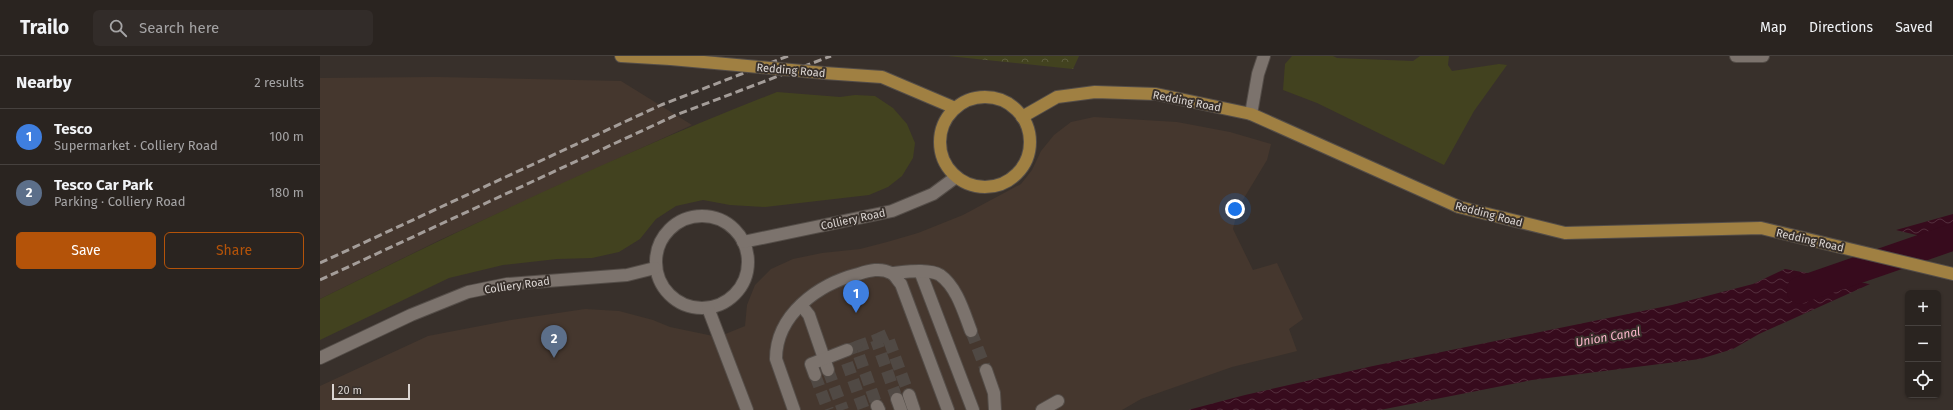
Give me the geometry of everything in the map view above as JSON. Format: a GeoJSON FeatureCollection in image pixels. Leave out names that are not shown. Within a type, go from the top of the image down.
{"type":"FeatureCollection","features":[{"type":"Feature","properties":{"kind":"main road","name":"Redding Road"},"geometry":{"type":"LineString","coordinates":[[621,56],[882,77],[955,108]]}},
{"type":"Feature","properties":{"kind":"main road","name":"Redding Road"},"geometry":{"type":"LineString","coordinates":[[1022,117],[1057,97],[1095,92],[1156,94],[1251,114],[1459,207],[1565,232],[1761,228],[1953,274]]}},
{"type":"Feature","properties":{"kind":"main road"},"geometry":{"type":"LineString","coordinates":[[983,97],[998,99],[1012,106],[1022,117],[1028,129],[1030,144],[1027,158],[1020,170],[1010,180],[997,185],[982,187],[968,184],[956,177],[946,165],[940,150],[940,135],[945,120],[955,108],[968,100],[983,97]]}},
{"type":"Feature","properties":{"kind":"street"},"geometry":{"type":"LineString","coordinates":[[1251,114],[1258,74],[1264,56]]}},
{"type":"Feature","properties":{"kind":"street"},"geometry":{"type":"LineString","coordinates":[[1736,56],[1762,56]]}},
{"type":"Feature","properties":{"kind":"street","name":"Colliery Road"},"geometry":{"type":"LineString","coordinates":[[743,242],[892,211],[933,194],[956,177]]}},
{"type":"Feature","properties":{"kind":"street"},"geometry":{"type":"LineString","coordinates":[[700,215],[716,217],[730,224],[740,235],[747,250],[748,266],[744,282],[735,294],[723,303],[708,308],[693,307],[680,303],[668,294],[660,282],[656,268],[656,252],[662,238],[672,226],[685,218],[700,215]]}},
{"type":"Feature","properties":{"kind":"street","name":"Colliery Road"},"geometry":{"type":"LineString","coordinates":[[320,358],[411,314],[468,292],[507,284],[627,275],[656,268]]}},
{"type":"Feature","properties":{"kind":"street"},"geometry":{"type":"LineString","coordinates":[[794,410],[778,368],[776,351],[781,334],[791,316],[801,305],[824,286],[875,269],[891,273],[920,271],[939,275],[950,286],[971,331]]}},
{"type":"Feature","properties":{"kind":"street"},"geometry":{"type":"LineString","coordinates":[[920,271],[973,410]]}},
{"type":"Feature","properties":{"kind":"street"},"geometry":{"type":"LineString","coordinates":[[891,273],[901,284],[948,410]]}},
{"type":"Feature","properties":{"kind":"street"},"geometry":{"type":"LineString","coordinates":[[801,305],[809,315],[826,364]]}},
{"type":"Feature","properties":{"kind":"street"},"geometry":{"type":"LineString","coordinates":[[708,308],[747,410]]}},
{"type":"Feature","properties":{"kind":"street"},"geometry":{"type":"LineString","coordinates":[[813,369],[846,355]]}},
{"type":"Feature","properties":{"kind":"street"},"geometry":{"type":"LineString","coordinates":[[986,370],[994,393],[995,410]]}},
{"type":"Feature","properties":{"kind":"street"},"geometry":{"type":"LineString","coordinates":[[1042,410],[1058,400]]}},
{"type":"Feature","properties":{"kind":"shaded area"},"geometry":{"type":"Polygon","coordinates":[[[436,77],[621,81],[692,125],[442,239],[320,299],[320,78],[436,77]]]}},
{"type":"Feature","properties":{"kind":"shaded area"},"geometry":{"type":"Polygon","coordinates":[[[1094,117],[1177,122],[1230,132],[1271,144],[1267,160],[1238,208],[1233,229],[1253,270],[1277,263],[1303,319],[1289,329],[1297,351],[1232,367],[1141,399],[1122,410],[320,410],[320,386],[428,336],[511,320],[585,309],[619,311],[653,320],[670,327],[718,337],[745,326],[747,305],[755,285],[771,269],[793,259],[822,253],[860,249],[887,242],[918,233],[963,215],[1021,184],[1032,170],[1041,151],[1054,135],[1071,122],[1094,117]]]}},
{"type":"Feature","properties":{"kind":"green space"},"geometry":{"type":"Polygon","coordinates":[[[948,56],[1079,56],[1073,69],[948,56]]]}},
{"type":"Feature","properties":{"kind":"green space"},"geometry":{"type":"Polygon","coordinates":[[[1292,56],[1333,56],[1337,58],[1413,61],[1420,56],[1449,56],[1448,65],[1452,71],[1499,64],[1507,65],[1474,111],[1444,165],[1317,103],[1283,90],[1285,64],[1292,56]]]}},
{"type":"Feature","properties":{"kind":"green space"},"geometry":{"type":"Polygon","coordinates":[[[777,92],[840,97],[855,95],[875,96],[893,108],[907,124],[915,143],[913,158],[902,176],[888,187],[869,195],[765,207],[730,205],[703,200],[676,206],[656,219],[640,239],[619,252],[592,258],[557,259],[503,265],[449,278],[320,340],[320,299],[433,244],[603,165],[719,115],[777,92]]]}},
{"type":"Feature","properties":{"kind":"water"},"geometry":{"type":"Polygon","coordinates":[[[1953,214],[1953,244],[1896,230],[1953,214]]]}},
{"type":"Feature","properties":{"kind":"water"},"geometry":{"type":"Polygon","coordinates":[[[1785,269],[1870,284],[1759,334],[1733,349],[1700,359],[1532,380],[1380,410],[1188,410],[1245,395],[1373,366],[1672,305],[1753,284],[1785,269]]]}},
{"type":"Feature","properties":{"kind":"waterway","name":"Union Canal"},"geometry":{"type":"LineString","coordinates":[[1800,290],[1953,237]]}},
{"type":"Feature","properties":{"kind":"tunnel"},"geometry":{"type":"LineString","coordinates":[[971,331],[986,370]]}},
{"type":"Feature","properties":{"kind":"tunnel"},"geometry":{"type":"LineString","coordinates":[[876,340],[887,335],[909,395]]}},
{"type":"Feature","properties":{"kind":"tunnel"},"geometry":{"type":"LineString","coordinates":[[856,347],[876,340],[897,399]]}},
{"type":"Feature","properties":{"kind":"tunnel"},"geometry":{"type":"LineString","coordinates":[[848,350],[856,347],[877,406]]}},
{"type":"Feature","properties":{"kind":"tunnel"},"geometry":{"type":"LineString","coordinates":[[847,363],[864,410]]}},
{"type":"Feature","properties":{"kind":"tunnel"},"geometry":{"type":"LineString","coordinates":[[828,370],[843,410]]}},
{"type":"Feature","properties":{"kind":"tunnel"},"geometry":{"type":"LineString","coordinates":[[815,375],[828,410]]}},
{"type":"Feature","properties":{"kind":"railway"},"geometry":{"type":"LineString","coordinates":[[320,263],[661,105],[788,56]]}},
{"type":"Feature","properties":{"kind":"railway"},"geometry":{"type":"LineString","coordinates":[[320,280],[676,115],[831,56]]}},
{"type":"Feature","properties":{"kind":"place","name":"Tesco"},"geometry":{"type":"Point","coordinates":[856,313]}},
{"type":"Feature","properties":{"kind":"place","name":"Tesco Car Park"},"geometry":{"type":"Point","coordinates":[554,358]}}]}
